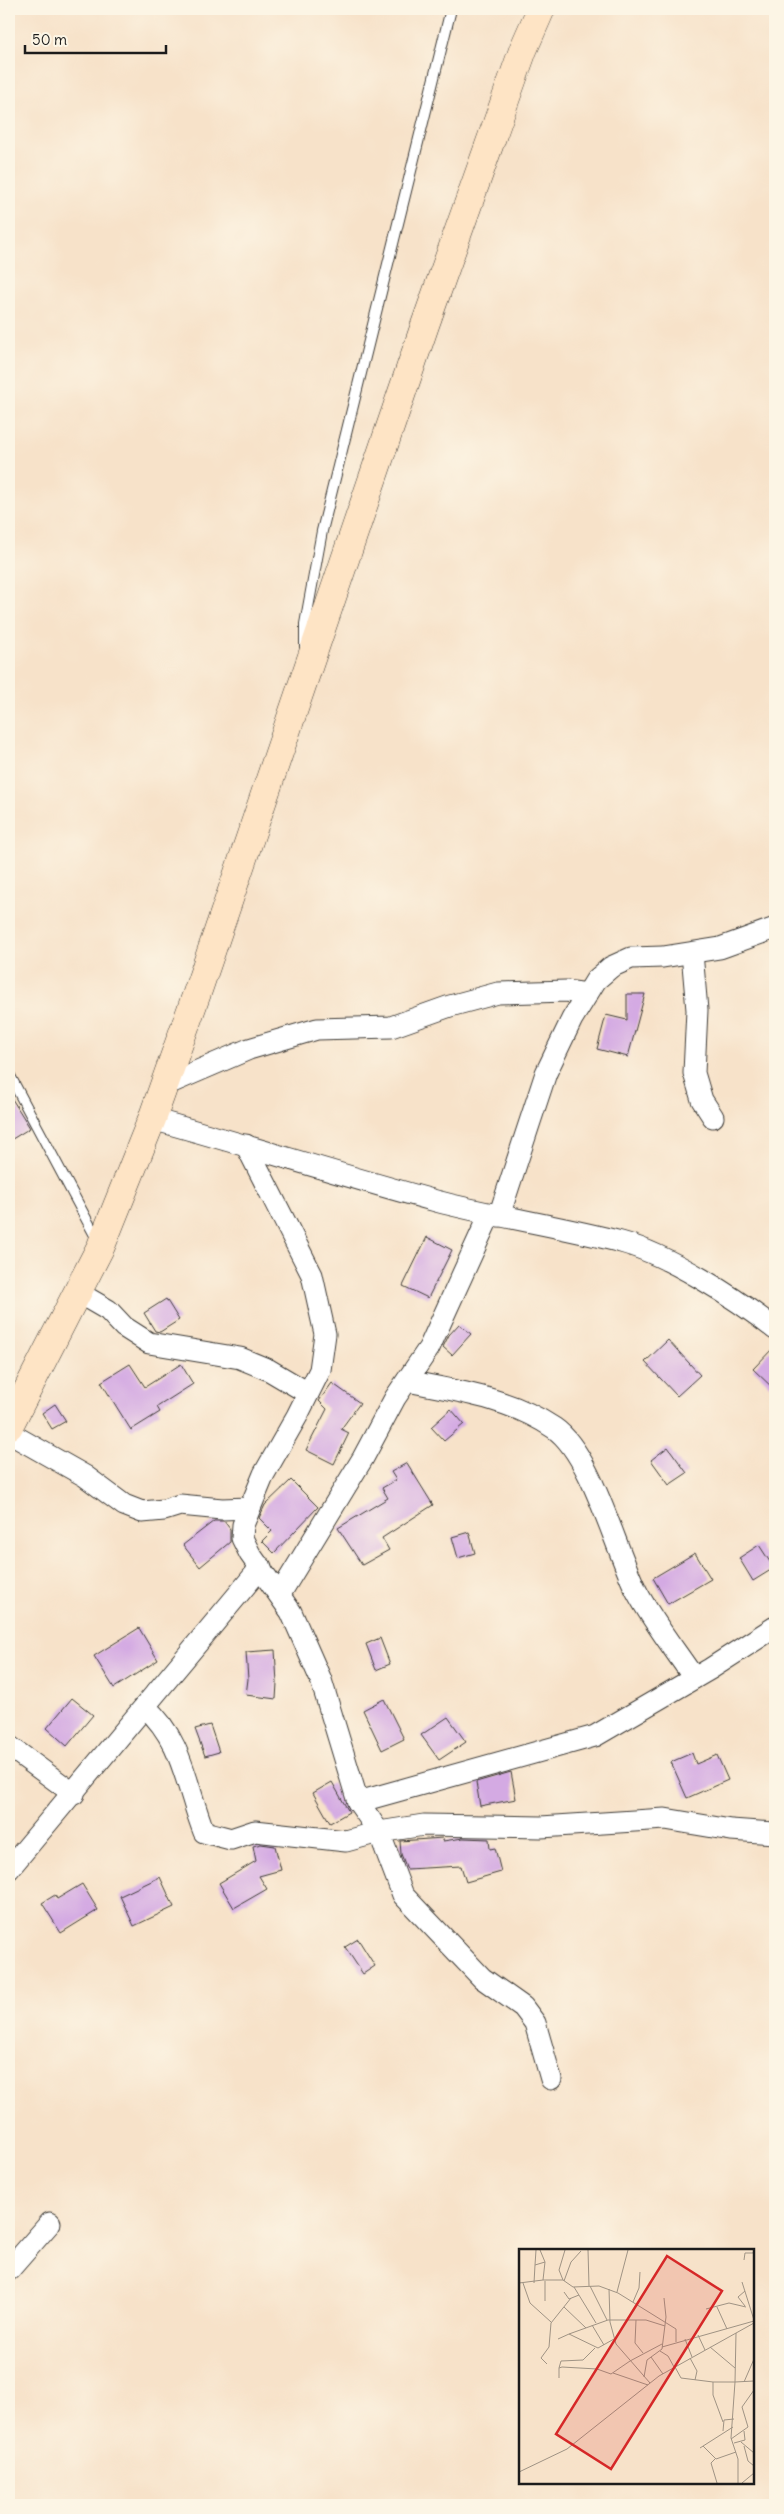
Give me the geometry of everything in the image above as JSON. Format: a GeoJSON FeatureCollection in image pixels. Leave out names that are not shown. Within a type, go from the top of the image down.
{"type":"FeatureCollection","features":[{"type":"Feature","properties":{"kind":"street"},"geometry":{"type":"LineString","coordinates":[[9,1426],[101,1246],[152,1119],[426,325],[523,50],[541,9]]}},
{"type":"Feature","properties":{"kind":"street"},"geometry":{"type":"LineString","coordinates":[[280,1594],[363,1458],[395,1398],[429,1348],[495,1215],[546,1073],[596,980],[611,967],[631,958],[663,957],[720,948],[775,928]]}},
{"type":"Feature","properties":{"kind":"street"},"geometry":{"type":"LineString","coordinates":[[692,952],[697,1010],[694,1073],[702,1100],[713,1116]]}},
{"type":"Feature","properties":{"kind":"street"},"geometry":{"type":"LineString","coordinates":[[163,1086],[249,1049],[317,1029],[391,1027],[450,1006],[498,993],[566,991],[588,994]]}},
{"type":"Feature","properties":{"kind":"street"},"geometry":{"type":"LineString","coordinates":[[152,1119],[384,1187],[495,1215],[622,1242],[655,1256],[746,1306],[775,1329]]}},
{"type":"Feature","properties":{"kind":"street"},"geometry":{"type":"LineString","coordinates":[[246,1145],[312,1275],[325,1334],[320,1370],[264,1474],[243,1525],[242,1538],[250,1554],[291,1612],[321,1680],[358,1802],[379,1832],[403,1895],[482,1978],[523,2007],[535,2023],[551,2079]]}},
{"type":"Feature","properties":{"kind":"street"},"geometry":{"type":"LineString","coordinates":[[77,1292],[108,1310],[124,1327],[149,1343],[240,1358],[269,1370],[308,1393]]}},
{"type":"Feature","properties":{"kind":"street"},"geometry":{"type":"LineString","coordinates":[[406,1380],[485,1396],[525,1412],[555,1428],[575,1452],[592,1482],[638,1592],[694,1678]]}},
{"type":"Feature","properties":{"kind":"street"},"geometry":{"type":"LineString","coordinates":[[9,1433],[85,1476],[124,1505],[142,1512],[164,1510],[180,1505],[222,1509],[249,1508]]}},
{"type":"Feature","properties":{"kind":"street"},"geometry":{"type":"LineString","coordinates":[[9,1869],[74,1794],[261,1567]]}},
{"type":"Feature","properties":{"kind":"street"},"geometry":{"type":"LineString","coordinates":[[358,1802],[595,1736],[694,1678],[775,1627]]}},
{"type":"Feature","properties":{"kind":"street"},"geometry":{"type":"LineString","coordinates":[[145,1707],[160,1719],[175,1744],[204,1832],[231,1838],[255,1831],[346,1841],[379,1832],[424,1825],[541,1827],[665,1819],[731,1830],[775,1833]]}},
{"type":"Feature","properties":{"kind":"street"},"geometry":{"type":"LineString","coordinates":[[9,1746],[74,1794]]}},
{"type":"Feature","properties":{"kind":"street"},"geometry":{"type":"LineString","coordinates":[[9,2270],[50,2223]]}},
{"type":"Feature","properties":{"kind":"lane"},"geometry":{"type":"LineString","coordinates":[[305,676],[305,624],[322,531],[451,9]]}},
{"type":"Feature","properties":{"kind":"lane"},"geometry":{"type":"LineString","coordinates":[[9,1074],[101,1246]]}},
{"type":"Feature","properties":{"kind":"building"},"geometry":{"type":"Polygon","coordinates":[[[627,994],[645,994],[628,1057],[597,1049],[606,1015],[627,1020],[627,994]]]}},
{"type":"Feature","properties":{"kind":"building"},"geometry":{"type":"Polygon","coordinates":[[[9,1094],[30,1128],[9,1141],[9,1094]]]}},
{"type":"Feature","properties":{"kind":"building"},"geometry":{"type":"Polygon","coordinates":[[[427,1237],[452,1250],[428,1298],[403,1286],[427,1237]]]}},
{"type":"Feature","properties":{"kind":"building"},"geometry":{"type":"Polygon","coordinates":[[[166,1299],[179,1320],[160,1332],[155,1331],[144,1313],[166,1299]]]}},
{"type":"Feature","properties":{"kind":"building"},"geometry":{"type":"Polygon","coordinates":[[[459,1324],[471,1334],[452,1355],[443,1347],[449,1335],[459,1324]]]}},
{"type":"Feature","properties":{"kind":"building"},"geometry":{"type":"Polygon","coordinates":[[[668,1340],[700,1375],[677,1396],[645,1362],[668,1340]]]}},
{"type":"Feature","properties":{"kind":"building"},"geometry":{"type":"Polygon","coordinates":[[[775,1346],[775,1390],[753,1369],[775,1346]]]}},
{"type":"Feature","properties":{"kind":"building"},"geometry":{"type":"Polygon","coordinates":[[[130,1364],[145,1387],[181,1364],[193,1384],[157,1407],[160,1412],[131,1430],[101,1382],[130,1364]]]}},
{"type":"Feature","properties":{"kind":"building"},"geometry":{"type":"Polygon","coordinates":[[[332,1383],[360,1403],[341,1429],[349,1433],[334,1464],[306,1450],[327,1409],[319,1401],[332,1383]]]}},
{"type":"Feature","properties":{"kind":"building"},"geometry":{"type":"Polygon","coordinates":[[[55,1404],[66,1421],[52,1429],[42,1413],[55,1404]]]}},
{"type":"Feature","properties":{"kind":"building"},"geometry":{"type":"Polygon","coordinates":[[[451,1409],[464,1424],[444,1441],[431,1427],[451,1409]]]}},
{"type":"Feature","properties":{"kind":"building"},"geometry":{"type":"Polygon","coordinates":[[[668,1447],[687,1473],[669,1485],[651,1460],[668,1447]]]}},
{"type":"Feature","properties":{"kind":"building"},"geometry":{"type":"Polygon","coordinates":[[[407,1463],[433,1505],[382,1538],[389,1550],[362,1565],[338,1528],[388,1498],[382,1488],[396,1480],[391,1472],[407,1463]]]}},
{"type":"Feature","properties":{"kind":"building"},"geometry":{"type":"Polygon","coordinates":[[[291,1480],[318,1507],[274,1553],[262,1541],[272,1531],[259,1518],[265,1505],[291,1480]]]}},
{"type":"Feature","properties":{"kind":"building"},"geometry":{"type":"Polygon","coordinates":[[[214,1521],[224,1521],[230,1529],[230,1542],[200,1567],[183,1545],[214,1521]]]}},
{"type":"Feature","properties":{"kind":"building"},"geometry":{"type":"Polygon","coordinates":[[[469,1532],[475,1553],[458,1558],[452,1537],[469,1532]]]}},
{"type":"Feature","properties":{"kind":"building"},"geometry":{"type":"Polygon","coordinates":[[[759,1545],[774,1568],[753,1581],[739,1558],[759,1545]]]}},
{"type":"Feature","properties":{"kind":"building"},"geometry":{"type":"Polygon","coordinates":[[[695,1553],[711,1579],[668,1604],[653,1578],[695,1553]]]}},
{"type":"Feature","properties":{"kind":"building"},"geometry":{"type":"Polygon","coordinates":[[[139,1628],[158,1660],[114,1688],[94,1656],[139,1628]]]}},
{"type":"Feature","properties":{"kind":"building"},"geometry":{"type":"Polygon","coordinates":[[[380,1638],[390,1664],[376,1670],[366,1644],[380,1638]]]}},
{"type":"Feature","properties":{"kind":"building"},"geometry":{"type":"Polygon","coordinates":[[[275,1650],[276,1699],[246,1695],[248,1679],[246,1652],[275,1650]]]}},
{"type":"Feature","properties":{"kind":"building"},"geometry":{"type":"Polygon","coordinates":[[[72,1698],[93,1715],[67,1746],[47,1728],[72,1698]]]}},
{"type":"Feature","properties":{"kind":"building"},"geometry":{"type":"Polygon","coordinates":[[[384,1699],[404,1739],[382,1750],[363,1710],[384,1699]]]}},
{"type":"Feature","properties":{"kind":"building"},"geometry":{"type":"Polygon","coordinates":[[[448,1717],[466,1742],[439,1760],[421,1735],[448,1717]]]}},
{"type":"Feature","properties":{"kind":"building"},"geometry":{"type":"Polygon","coordinates":[[[210,1725],[219,1752],[205,1756],[195,1729],[210,1725]]]}},
{"type":"Feature","properties":{"kind":"building"},"geometry":{"type":"Polygon","coordinates":[[[692,1753],[696,1764],[717,1755],[728,1780],[687,1798],[671,1762],[692,1753]]]}},
{"type":"Feature","properties":{"kind":"building"},"geometry":{"type":"Polygon","coordinates":[[[511,1772],[516,1799],[480,1806],[476,1782],[511,1772]]]}},
{"type":"Feature","properties":{"kind":"building"},"geometry":{"type":"Polygon","coordinates":[[[332,1782],[349,1812],[330,1823],[313,1793],[332,1782]]]}},
{"type":"Feature","properties":{"kind":"building"},"geometry":{"type":"Polygon","coordinates":[[[443,1838],[443,1841],[463,1838],[489,1839],[490,1849],[495,1848],[501,1872],[466,1882],[461,1866],[407,1869],[401,1854],[400,1841],[443,1838]]]}},
{"type":"Feature","properties":{"kind":"building"},"geometry":{"type":"Polygon","coordinates":[[[261,1844],[275,1846],[281,1870],[259,1876],[267,1889],[234,1908],[219,1883],[256,1861],[253,1846],[261,1844]]]}},
{"type":"Feature","properties":{"kind":"building"},"geometry":{"type":"Polygon","coordinates":[[[160,1877],[174,1907],[134,1926],[120,1896],[160,1877]]]}},
{"type":"Feature","properties":{"kind":"building"},"geometry":{"type":"Polygon","coordinates":[[[82,1884],[98,1910],[61,1933],[42,1903],[55,1895],[57,1899],[82,1884]]]}},
{"type":"Feature","properties":{"kind":"building"},"geometry":{"type":"Polygon","coordinates":[[[358,1939],[375,1966],[363,1974],[345,1947],[358,1939]]]}}]}
